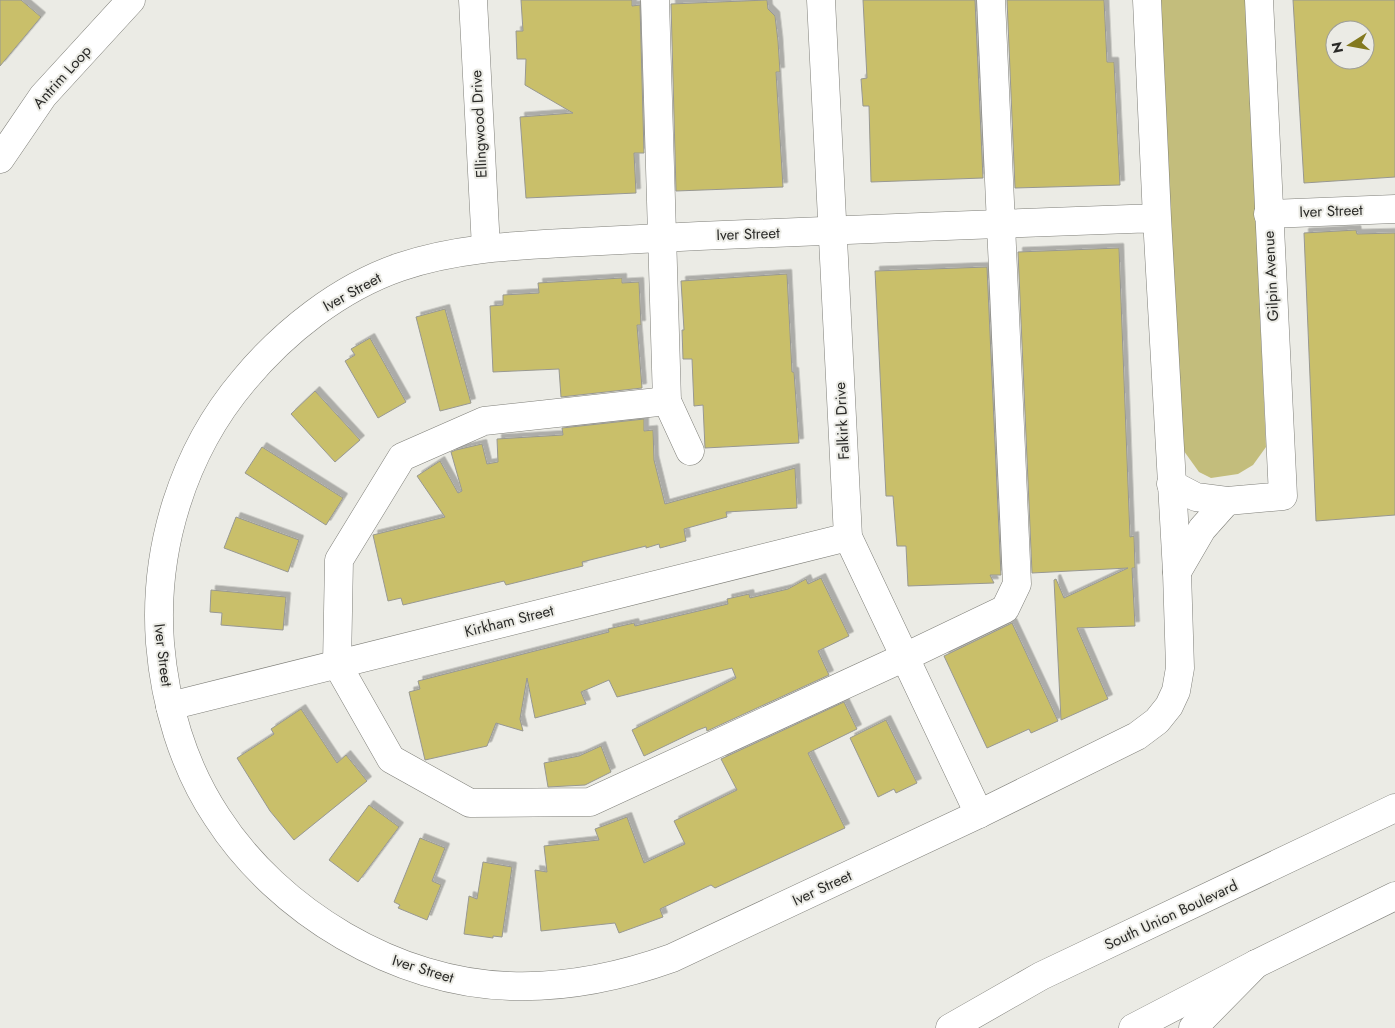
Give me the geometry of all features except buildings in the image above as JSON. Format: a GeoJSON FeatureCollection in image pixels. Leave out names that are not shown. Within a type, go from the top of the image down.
{"type":"FeatureCollection","features":[{"type":"Feature","properties":{"kind":"main road","name":"Antrim Loop"},"geometry":{"type":"LineString","coordinates":[[0,160],[43,96],[131,0]]}},
{"type":"Feature","properties":{"kind":"main road","name":"Ellingwood Drive"},"geometry":{"type":"LineString","coordinates":[[473,0],[486,248]]}},
{"type":"Feature","properties":{"kind":"main road"},"geometry":{"type":"LineString","coordinates":[[655,0],[667,400],[690,451]]}},
{"type":"Feature","properties":{"kind":"main road","name":"Falkirk Drive"},"geometry":{"type":"LineString","coordinates":[[822,0],[848,537],[979,814]]}},
{"type":"Feature","properties":{"kind":"main road"},"geometry":{"type":"LineString","coordinates":[[667,400],[484,420],[402,457],[339,560],[337,664],[391,759],[470,803],[590,802],[1005,609],[1017,584],[991,0]]}},
{"type":"Feature","properties":{"kind":"main road"},"geometry":{"type":"LineString","coordinates":[[1147,0],[1171,484],[1178,572]]}},
{"type":"Feature","properties":{"kind":"main road","name":"Gilpin Avenue"},"geometry":{"type":"LineString","coordinates":[[1171,484],[1196,497],[1227,501],[1283,496],[1259,0]]}},
{"type":"Feature","properties":{"kind":"main road","name":"Iver Street"},"geometry":{"type":"LineString","coordinates":[[1268,214],[1395,209]]}},
{"type":"Feature","properties":{"kind":"main road","name":"Iver Street"},"geometry":{"type":"LineString","coordinates":[[1157,218],[833,230],[486,248],[441,256],[397,268],[360,286],[319,310],[289,334],[259,362],[234,392],[210,428],[177,499],[166,542],[158,616],[162,663],[170,706],[181,746],[217,818],[244,853],[271,880],[308,912],[343,936],[388,958],[428,972],[468,981],[507,986],[554,985],[593,982],[631,973],[672,958],[979,814],[1137,736],[1157,721],[1169,706],[1176,691],[1180,668],[1178,572]]}},
{"type":"Feature","properties":{"kind":"main road"},"geometry":{"type":"LineString","coordinates":[[1178,572],[1202,529],[1227,501]]}},
{"type":"Feature","properties":{"kind":"main road","name":"Kirkham Street"},"geometry":{"type":"LineString","coordinates":[[170,706],[848,537]]}},
{"type":"Feature","properties":{"kind":"main road","name":"South Union Boulevard"},"geometry":{"type":"LineString","coordinates":[[950,1028],[1041,976],[1395,808]]}},
{"type":"Feature","properties":{"kind":"main road"},"geometry":{"type":"LineString","coordinates":[[1133,1028],[1256,964],[1395,896]]}},
{"type":"Feature","properties":{"kind":"main road"},"geometry":{"type":"LineString","coordinates":[[1193,1028],[1256,964]]}},
{"type":"Feature","properties":{"kind":"shaded area"},"geometry":{"type":"Polygon","coordinates":[[[1160,0],[1246,0],[1266,447],[1253,465],[1238,474],[1211,478],[1199,472],[1181,447],[1160,0]]]}}]}
